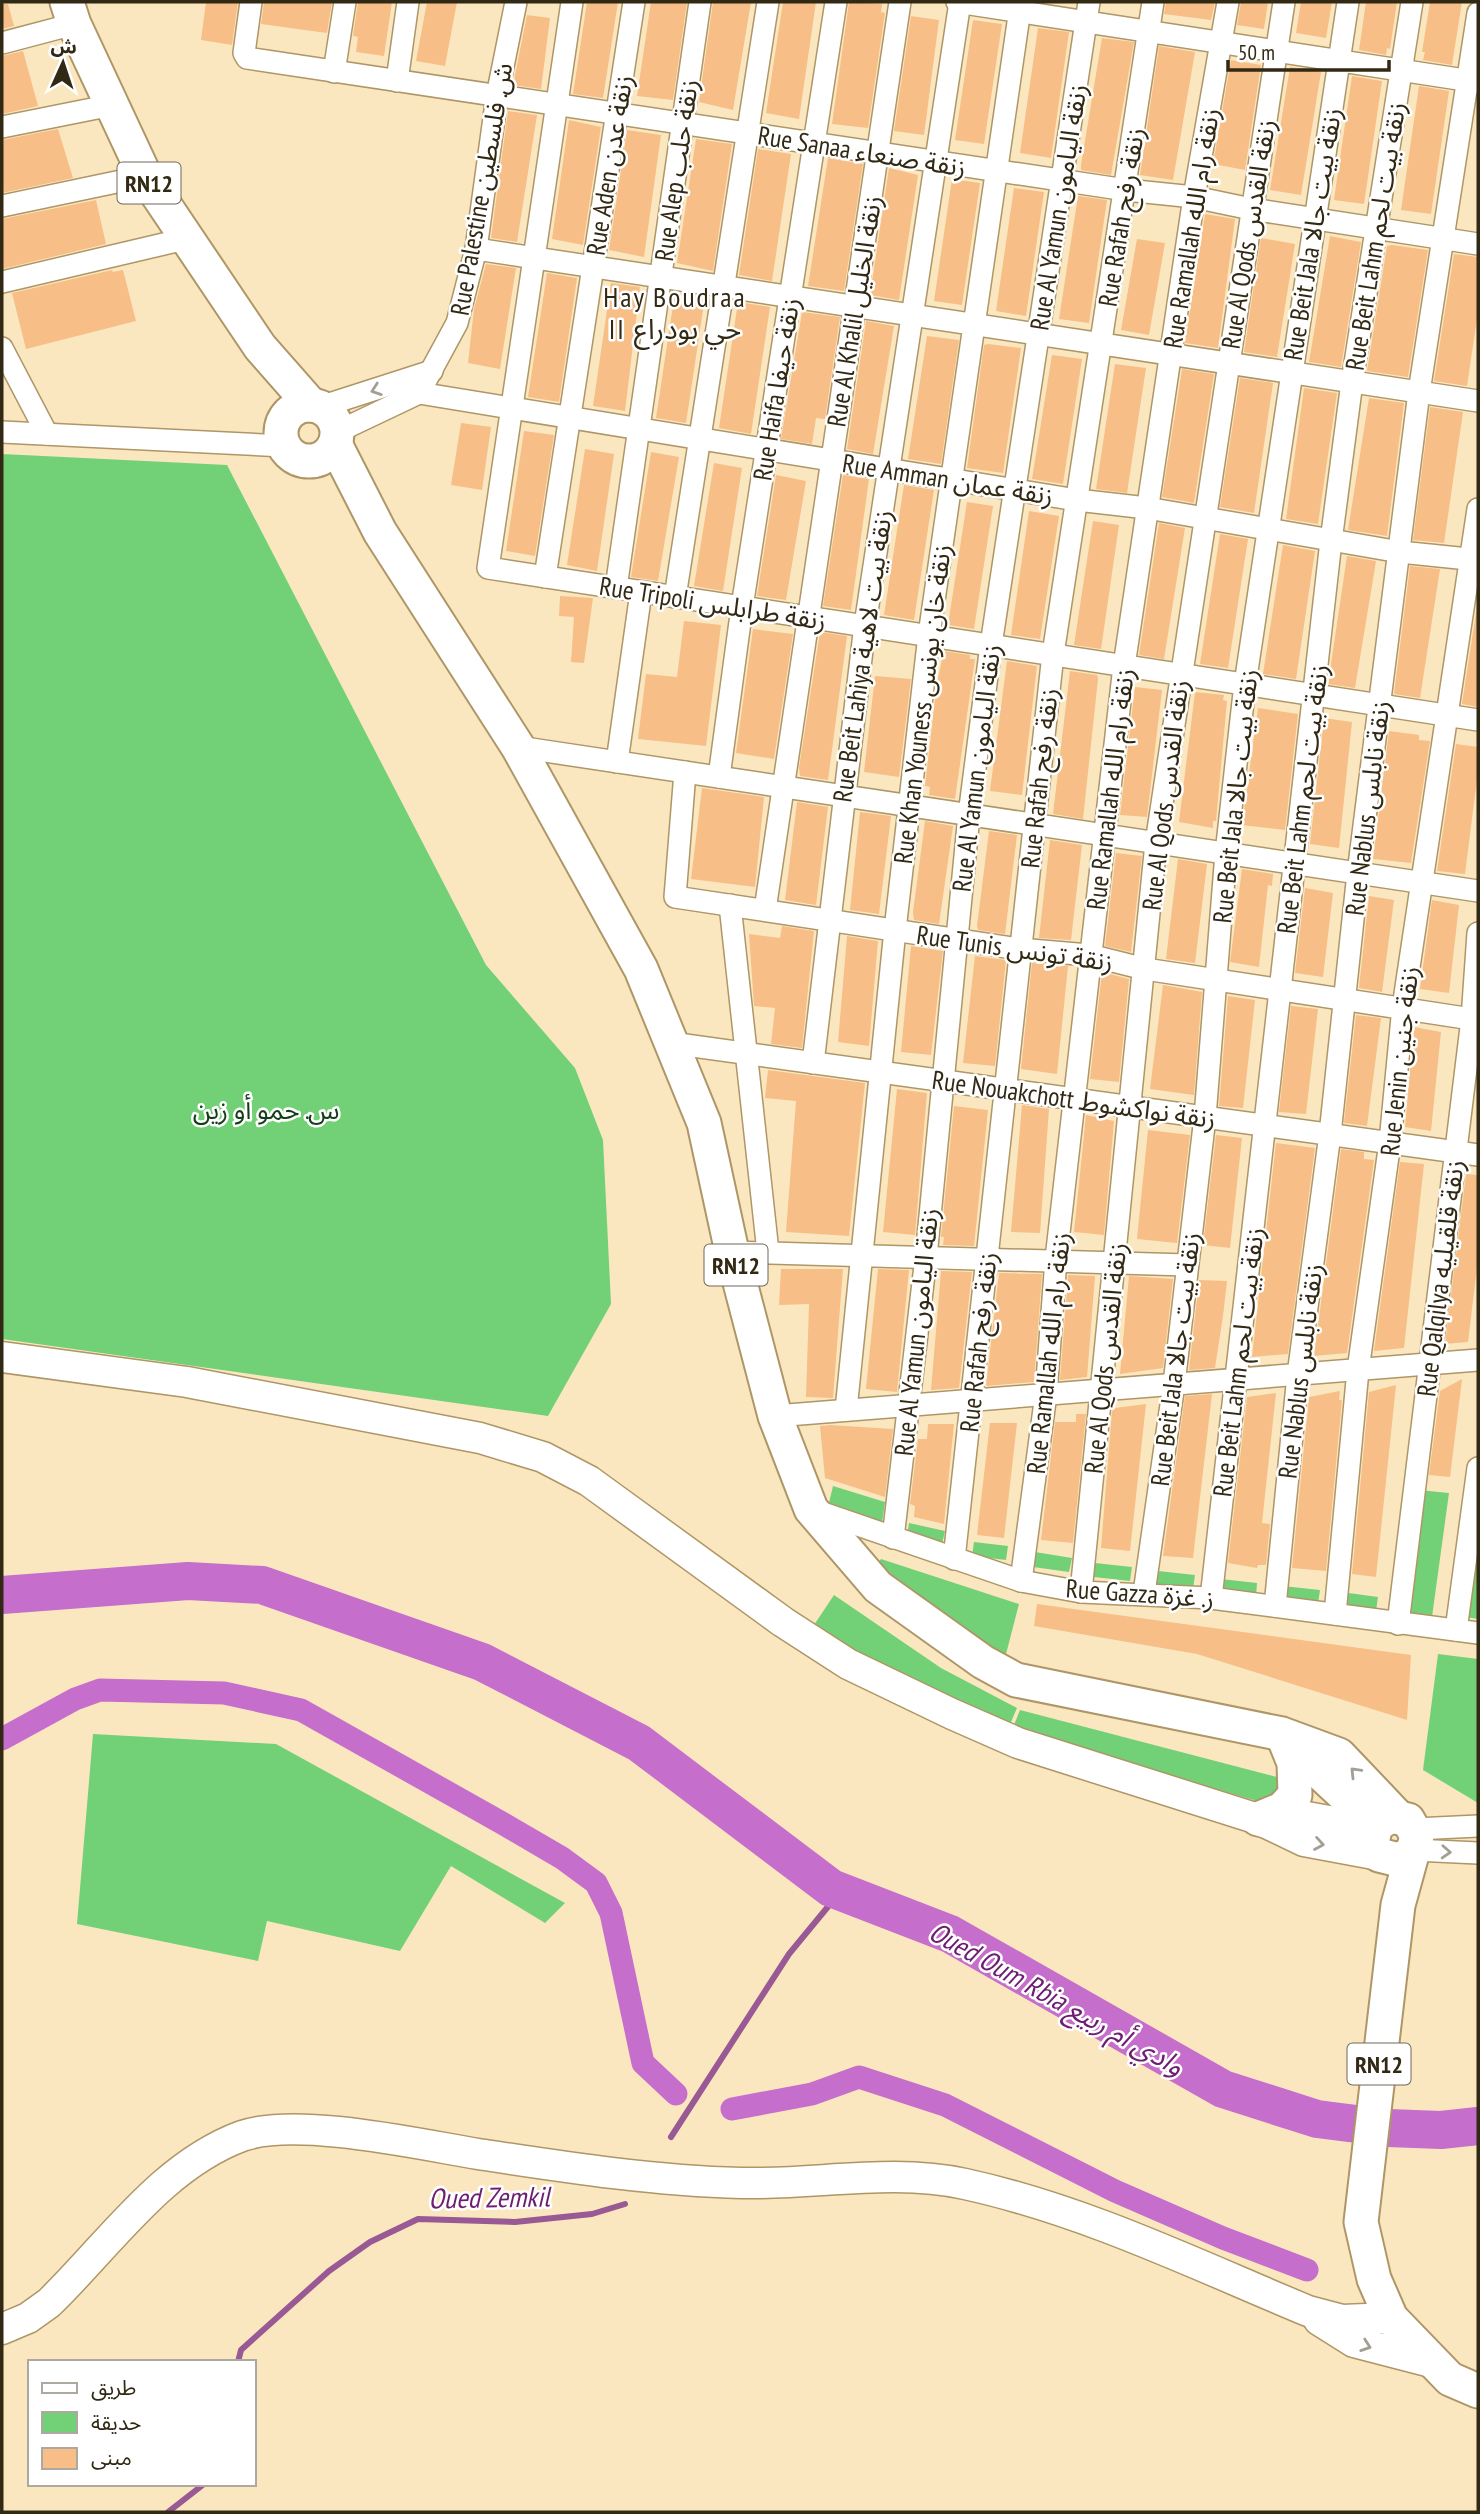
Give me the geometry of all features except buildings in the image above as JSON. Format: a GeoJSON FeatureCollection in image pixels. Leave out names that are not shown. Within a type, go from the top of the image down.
{"type":"FeatureCollection","features":[{"type":"Feature","properties":{"kind":"main road","name":"RN12"},"geometry":{"type":"LineString","coordinates":[[71,13],[145,176],[260,347],[311,431],[380,532],[519,747],[641,969],[704,1123],[732,1252],[775,1416],[811,1509],[878,1587],[983,1662],[1016,1680],[1293,1739],[1339,1755],[1394,1839],[1398,1905],[1361,2222],[1374,2279],[1391,2318],[1450,2378],[1478,2391]]}},
{"type":"Feature","properties":{"kind":"main road"},"geometry":{"type":"LineString","coordinates":[[1260,1821],[1282,1809],[1295,1795],[1293,1739]]}},
{"type":"Feature","properties":{"kind":"street","name":"Rue Sanaa زنقة صنعاء"},"geometry":{"type":"LineString","coordinates":[[251,2],[245,58],[1063,181],[1194,197],[1251,209],[1478,244]]}},
{"type":"Feature","properties":{"kind":"street"},"geometry":{"type":"LineString","coordinates":[[334,72],[345,2]]}},
{"type":"Feature","properties":{"kind":"street"},"geometry":{"type":"LineString","coordinates":[[397,81],[408,2]]}},
{"type":"Feature","properties":{"kind":"street","name":"Rue Palestine ش. فلسطين"},"geometry":{"type":"LineString","coordinates":[[419,393],[457,323],[475,249],[497,96],[516,2]]}},
{"type":"Feature","properties":{"kind":"street"},"geometry":{"type":"LineString","coordinates":[[512,408],[572,2]]}},
{"type":"Feature","properties":{"kind":"street","name":"Rue Aden زنقة عدن"},"geometry":{"type":"LineString","coordinates":[[545,577],[634,2]]}},
{"type":"Feature","properties":{"kind":"street","name":"Rue Alep زنقة حلب"},"geometry":{"type":"LineString","coordinates":[[616,588],[700,2]]}},
{"type":"Feature","properties":{"kind":"street"},"geometry":{"type":"LineString","coordinates":[[675,597],[721,286],[768,2]]}},
{"type":"Feature","properties":{"kind":"street","name":"Rue Haifa زنقة حيفا"},"geometry":{"type":"LineString","coordinates":[[719,777],[742,607],[836,2]]}},
{"type":"Feature","properties":{"kind":"street","name":"Rue Al Khalil زنقة الخليل"},"geometry":{"type":"LineString","coordinates":[[765,910],[901,2]]}},
{"type":"Feature","properties":{"kind":"street"},"geometry":{"type":"LineString","coordinates":[[959,2],[1087,12],[1149,31],[1473,81]]}},
{"type":"Feature","properties":{"kind":"street","name":"Rue Beit Lahiya زنقة بيت لاهية"},"geometry":{"type":"LineString","coordinates":[[813,1063],[865,625],[959,2]]}},
{"type":"Feature","properties":{"kind":"street","name":"Rue Rafah زنقة رفح"},"geometry":{"type":"LineString","coordinates":[[954,1559],[1053,654],[1153,2]]}},
{"type":"Feature","properties":{"kind":"street","name":"Rue Ramallah زنقة رام الله"},"geometry":{"type":"LineString","coordinates":[[1021,1581],[1046,1394],[1056,1259],[1124,666],[1194,197],[1223,43],[1228,2]]}},
{"type":"Feature","properties":{"kind":"street","name":"Rue Al Qods زنقة القدس"},"geometry":{"type":"LineString","coordinates":[[1081,1592],[1156,843],[1203,520],[1284,2]]}},
{"type":"Feature","properties":{"kind":"street","name":"Rue Beit Jala زنقة بيت جالا"},"geometry":{"type":"LineString","coordinates":[[1144,1593],[1174,1384],[1205,1117],[1226,853],[1245,684],[1348,2]]}},
{"type":"Feature","properties":{"kind":"street","name":"Rue Beit Lahm زنقة بيت لحم"},"geometry":{"type":"LineString","coordinates":[[1211,1598],[1278,989],[1296,864],[1331,541],[1352,382],[1412,2]]}},
{"type":"Feature","properties":{"kind":"street","name":"Rue Khan Youness زنقة خان يونس"},"geometry":{"type":"LineString","coordinates":[[846,1410],[895,930],[929,635],[1020,7]]}},
{"type":"Feature","properties":{"kind":"street","name":"Rue Al Yamun زنقة اليامون"},"geometry":{"type":"LineString","coordinates":[[893,1538],[926,1257],[969,815],[991,645],[1087,12]]}},
{"type":"Feature","properties":{"kind":"street"},"geometry":{"type":"LineString","coordinates":[[2,43],[71,13]]}},
{"type":"Feature","properties":{"kind":"street","name":"Rue Nablus زنقة نابلس"},"geometry":{"type":"LineString","coordinates":[[1275,1606],[1298,1374],[1331,1134],[1358,873],[1419,392],[1443,238],[1473,81],[1478,13]]}},
{"type":"Feature","properties":{"kind":"street"},"geometry":{"type":"LineString","coordinates":[[2,127],[111,106]]}},
{"type":"Feature","properties":{"kind":"street"},"geometry":{"type":"LineString","coordinates":[[2,206],[145,176]]}},
{"type":"Feature","properties":{"kind":"street"},"geometry":{"type":"LineString","coordinates":[[2,282],[185,239]]}},
{"type":"Feature","properties":{"kind":"street"},"geometry":{"type":"LineString","coordinates":[[475,249],[1478,401]]}},
{"type":"Feature","properties":{"kind":"street"},"geometry":{"type":"LineString","coordinates":[[2,348],[47,434]]}},
{"type":"Feature","properties":{"kind":"street"},"geometry":{"type":"LineString","coordinates":[[311,431],[432,370]]}},
{"type":"Feature","properties":{"kind":"street"},"geometry":{"type":"LineString","coordinates":[[2,432],[47,434],[311,431],[419,393]]}},
{"type":"Feature","properties":{"kind":"street","name":"Rue Amman زنقة عمان"},"geometry":{"type":"LineString","coordinates":[[419,393],[1077,500],[1147,508],[1203,520],[1399,552],[1474,559]]}},
{"type":"Feature","properties":{"kind":"street","name":"Rue Tripoli زنقة طرابلس"},"geometry":{"type":"LineString","coordinates":[[512,408],[488,568],[1380,704],[1445,718],[1478,720]]}},
{"type":"Feature","properties":{"kind":"street","name":"Rue Jenin زنقة جنين"},"geometry":{"type":"LineString","coordinates":[[1335,1614],[1358,1370],[1390,1142],[1403,1007],[1445,718],[1474,559],[1478,509]]}},
{"type":"Feature","properties":{"kind":"street"},"geometry":{"type":"LineString","coordinates":[[617,762],[641,592]]}},
{"type":"Feature","properties":{"kind":"street"},"geometry":{"type":"LineString","coordinates":[[519,747],[1478,891]]}},
{"type":"Feature","properties":{"kind":"street","name":"Rue Tunis زنقة تونس"},"geometry":{"type":"LineString","coordinates":[[685,772],[675,897],[1019,949],[1089,955],[1145,969],[1475,1019]]}},
{"type":"Feature","properties":{"kind":"street"},"geometry":{"type":"LineString","coordinates":[[730,905],[768,1252]]}},
{"type":"Feature","properties":{"kind":"street","name":"Rue Qalqilya زنقة قلقيليه"},"geometry":{"type":"LineString","coordinates":[[1398,1624],[1475,1019],[1478,933]]}},
{"type":"Feature","properties":{"kind":"street","name":"Rue Nouakchott زنقة نواكشوط"},"geometry":{"type":"LineString","coordinates":[[671,1043],[1478,1155]]}},
{"type":"Feature","properties":{"kind":"street"},"geometry":{"type":"LineString","coordinates":[[732,1252],[1056,1259],[1187,1265]]}},
{"type":"Feature","properties":{"kind":"street"},"geometry":{"type":"LineString","coordinates":[[2,1357],[187,1382],[480,1438],[543,1457],[589,1481],[783,1622],[848,1664],[1017,1743],[1260,1821],[1301,1816],[1394,1839],[1478,1853]]}},
{"type":"Feature","properties":{"kind":"street"},"geometry":{"type":"LineString","coordinates":[[775,1416],[1478,1360]]}},
{"type":"Feature","properties":{"kind":"street"},"geometry":{"type":"LineString","coordinates":[[1456,1630],[1478,1468]]}},
{"type":"Feature","properties":{"kind":"street","name":"Rue Gazza ز. غزة"},"geometry":{"type":"LineString","coordinates":[[811,1509],[1021,1581],[1081,1592],[1211,1598],[1478,1633]]}},
{"type":"Feature","properties":{"kind":"street"},"geometry":{"type":"LineString","coordinates":[[1394,1839],[1478,1826]]}},
{"type":"Feature","properties":{"kind":"street"},"geometry":{"type":"LineString","coordinates":[[2,2329],[28,2318],[48,2303],[178,2173],[206,2152],[263,2130],[330,2131],[500,2157],[721,2182],[773,2183],[892,2178],[961,2183],[1078,2215],[1308,2311],[1342,2320],[1391,2318]]}},
{"type":"Feature","properties":{"kind":"street"},"geometry":{"type":"LineString","coordinates":[[1308,2311],[1354,2342],[1435,2363]]}},
{"type":"Feature","properties":{"kind":"green space","name":"س. حمو أو زين"},"geometry":{"type":"Polygon","coordinates":[[[2,454],[227,465],[486,965],[575,1068],[603,1140],[611,1304],[548,1416],[2,1339],[2,454]]]}},
{"type":"Feature","properties":{"kind":"green space"},"geometry":{"type":"Polygon","coordinates":[[[833,1486],[885,1502],[882,1523],[828,1507],[833,1486]]]}},
{"type":"Feature","properties":{"kind":"green space"},"geometry":{"type":"Polygon","coordinates":[[[1419,1490],[1449,1493],[1432,1617],[1402,1613],[1419,1490]]]}},
{"type":"Feature","properties":{"kind":"green space"},"geometry":{"type":"Polygon","coordinates":[[[1478,1491],[1478,1619],[1459,1616],[1478,1491]]]}},
{"type":"Feature","properties":{"kind":"green space"},"geometry":{"type":"Polygon","coordinates":[[[909,1523],[945,1531],[942,1544],[907,1536],[909,1523]]]}},
{"type":"Feature","properties":{"kind":"green space"},"geometry":{"type":"Polygon","coordinates":[[[974,1542],[1008,1546],[1006,1560],[972,1556],[974,1542]]]}},
{"type":"Feature","properties":{"kind":"green space"},"geometry":{"type":"Polygon","coordinates":[[[1035,1552],[1072,1558],[1069,1572],[1033,1567],[1035,1552]]]}},
{"type":"Feature","properties":{"kind":"green space"},"geometry":{"type":"Polygon","coordinates":[[[881,1559],[1019,1604],[1005,1658],[877,1564],[881,1559]]]}},
{"type":"Feature","properties":{"kind":"green space"},"geometry":{"type":"Polygon","coordinates":[[[1095,1563],[1132,1567],[1130,1581],[1094,1577],[1095,1563]]]}},
{"type":"Feature","properties":{"kind":"green space"},"geometry":{"type":"Polygon","coordinates":[[[1158,1571],[1195,1575],[1193,1589],[1156,1584],[1158,1571]]]}},
{"type":"Feature","properties":{"kind":"green space"},"geometry":{"type":"Polygon","coordinates":[[[1221,1579],[1257,1583],[1256,1597],[1219,1593],[1221,1579]]]}},
{"type":"Feature","properties":{"kind":"green space"},"geometry":{"type":"Polygon","coordinates":[[[1283,1586],[1320,1590],[1318,1604],[1281,1600],[1283,1586]]]}},
{"type":"Feature","properties":{"kind":"green space"},"geometry":{"type":"Polygon","coordinates":[[[1341,1592],[1378,1597],[1376,1611],[1340,1606],[1341,1592]]]}},
{"type":"Feature","properties":{"kind":"green space"},"geometry":{"type":"Polygon","coordinates":[[[834,1595],[941,1668],[1017,1708],[1008,1729],[810,1631],[834,1595]]]}},
{"type":"Feature","properties":{"kind":"green space"},"geometry":{"type":"Polygon","coordinates":[[[1438,1654],[1478,1659],[1478,1803],[1423,1770],[1438,1654]]]}},
{"type":"Feature","properties":{"kind":"green space"},"geometry":{"type":"Polygon","coordinates":[[[1020,1710],[1277,1777],[1279,1792],[1271,1805],[1012,1730],[1020,1710]]]}},
{"type":"Feature","properties":{"kind":"green space"},"geometry":{"type":"Polygon","coordinates":[[[93,1734],[276,1744],[565,1903],[545,1923],[451,1866],[400,1951],[267,1921],[258,1961],[77,1924],[93,1734]]]}},
{"type":"Feature","properties":{"kind":"waterway","name":"Oued Oum Rbia وادي أم ربيع"},"geometry":{"type":"LineString","coordinates":[[2,1595],[188,1581],[262,1585],[482,1662],[639,1743],[831,1888],[950,1934],[1223,2089],[1317,2119],[1388,2128],[1441,2130],[1478,2126]]}},
{"type":"Feature","properties":{"kind":"waterway"},"geometry":{"type":"LineString","coordinates":[[2,1739],[75,1699],[100,1690],[224,1693],[301,1710],[562,1858],[596,1883],[611,1913],[643,2063],[676,2094]]}},
{"type":"Feature","properties":{"kind":"waterway","name":"Oued Zemkil"},"geometry":{"type":"LineString","coordinates":[[671,2137],[789,1954],[831,1903],[831,1888]]}},
{"type":"Feature","properties":{"kind":"waterway"},"geometry":{"type":"LineString","coordinates":[[732,2109],[812,2094],[859,2077],[945,2105],[1115,2191],[1223,2238],[1307,2270]]}},
{"type":"Feature","properties":{"kind":"waterway","name":"Oued Zemkil"},"geometry":{"type":"LineString","coordinates":[[238,2360],[241,2350],[329,2271],[370,2242],[418,2219],[515,2222],[592,2214],[625,2204]]}},
{"type":"Feature","properties":{"kind":"waterway","name":"Oued Zemkil"},"geometry":{"type":"LineString","coordinates":[[168,2512],[201,2486]]}},
{"type":"Feature","properties":{"kind":"district","name":"Hay Boudraa II حي بودراع"},"geometry":{"type":"Point","coordinates":[675,312]}}]}
